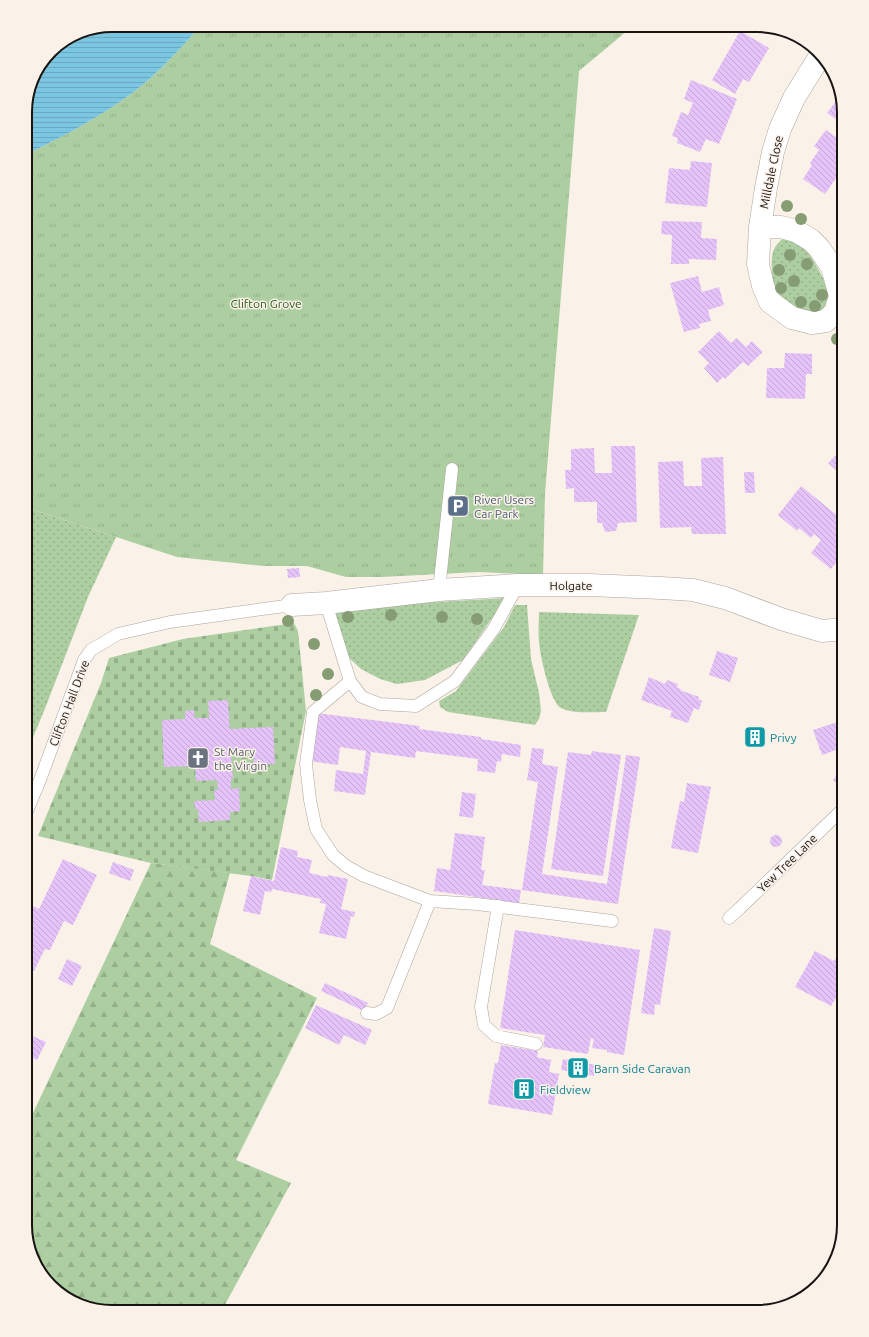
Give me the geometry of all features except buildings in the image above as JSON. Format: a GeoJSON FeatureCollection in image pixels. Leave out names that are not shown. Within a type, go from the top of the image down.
{"type":"FeatureCollection","features":[{"type":"Feature","properties":{"kind":"street","name":"Milldale Close"},"geometry":{"type":"LineString","coordinates":[[817,60],[794,98],[780,129],[770,166],[760,226],[758,264],[763,286],[770,302],[792,318],[812,323],[826,321],[835,312],[837,306]]}},
{"type":"Feature","properties":{"kind":"street","name":"Milldale Close"},"geometry":{"type":"LineString","coordinates":[[760,226],[781,227],[796,231],[811,240],[819,248],[832,267],[837,285]]}},
{"type":"Feature","properties":{"kind":"street","name":"Holgate"},"geometry":{"type":"LineString","coordinates":[[292,605],[326,603],[440,590],[518,585],[589,585],[661,588],[693,590],[725,598],[781,619],[822,631],[837,630]]}},
{"type":"Feature","properties":{"kind":"lane"},"geometry":{"type":"LineString","coordinates":[[440,590],[452,470]]}},
{"type":"Feature","properties":{"kind":"lane"},"geometry":{"type":"LineString","coordinates":[[326,603],[350,681],[362,697],[380,704],[416,706],[455,681],[493,630],[518,585]]}},
{"type":"Feature","properties":{"kind":"lane","name":"Clifton Hall Drive"},"geometry":{"type":"LineString","coordinates":[[32,799],[84,660],[91,650],[118,634],[170,622],[292,605]]}},
{"type":"Feature","properties":{"kind":"lane"},"geometry":{"type":"LineString","coordinates":[[350,681],[313,712],[306,764],[310,800],[316,829],[333,855],[346,866],[364,876],[430,901],[498,906],[612,921]]}},
{"type":"Feature","properties":{"kind":"lane","name":"Yew Tree Lane"},"geometry":{"type":"LineString","coordinates":[[729,918],[837,815]]}},
{"type":"Feature","properties":{"kind":"lane"},"geometry":{"type":"LineString","coordinates":[[367,1013],[376,1014],[387,1008],[430,901]]}},
{"type":"Feature","properties":{"kind":"lane"},"geometry":{"type":"LineString","coordinates":[[498,906],[481,1007],[484,1025],[496,1036],[536,1044]]}},
{"type":"Feature","properties":{"kind":"green space","name":"Clifton Grove"},"geometry":{"type":"Polygon","coordinates":[[[195,32],[626,32],[579,71],[545,494],[543,575],[479,572],[381,577],[346,577],[307,566],[264,566],[177,557],[32,509],[32,151],[110,109],[143,85],[183,46],[195,32]]]}},
{"type":"Feature","properties":{"kind":"green space"},"geometry":{"type":"Polygon","coordinates":[[[782,239],[794,241],[800,244],[813,260],[822,275],[828,289],[829,298],[819,314],[792,308],[783,302],[777,294],[772,276],[772,257],[775,248],[782,239]]]}},
{"type":"Feature","properties":{"kind":"green space"},"geometry":{"type":"Polygon","coordinates":[[[32,509],[116,537],[88,597],[32,740],[32,509]]]}},
{"type":"Feature","properties":{"kind":"green space"},"geometry":{"type":"Polygon","coordinates":[[[506,598],[463,660],[425,680],[397,684],[380,679],[361,669],[345,654],[330,612],[402,604],[506,598]]]}},
{"type":"Feature","properties":{"kind":"green space"},"geometry":{"type":"Polygon","coordinates":[[[515,605],[527,605],[531,659],[539,693],[541,711],[539,719],[535,725],[448,712],[440,707],[439,701],[456,691],[504,627],[515,605]]]}},
{"type":"Feature","properties":{"kind":"green space"},"geometry":{"type":"Polygon","coordinates":[[[539,612],[639,615],[606,712],[571,711],[561,708],[557,704],[549,688],[541,657],[539,612]]]}},
{"type":"Feature","properties":{"kind":"green space"},"geometry":{"type":"Polygon","coordinates":[[[294,623],[298,631],[306,711],[272,880],[151,863],[38,836],[101,683],[109,658],[183,639],[294,623]]]}},
{"type":"Feature","properties":{"kind":"green space"},"geometry":{"type":"Polygon","coordinates":[[[151,863],[230,873],[210,944],[317,998],[236,1160],[291,1183],[225,1305],[107,1305],[82,1299],[63,1288],[49,1274],[43,1265],[38,1255],[33,1235],[32,1115],[151,863]]]}},
{"type":"Feature","properties":{"kind":"water"},"geometry":{"type":"Polygon","coordinates":[[[107,32],[195,32],[183,46],[143,85],[110,109],[32,151],[32,107],[36,87],[43,72],[59,52],[82,38],[107,32]]]}},
{"type":"Feature","properties":{"kind":"place","name":"River Users Car Park"},"geometry":{"type":"Point","coordinates":[458,506]}},
{"type":"Feature","properties":{"kind":"place","name":"Privy"},"geometry":{"type":"Point","coordinates":[755,737]}},
{"type":"Feature","properties":{"kind":"place","name":"St Mary the Virgin"},"geometry":{"type":"Point","coordinates":[198,758]}},
{"type":"Feature","properties":{"kind":"place","name":"Barn Side Caravan"},"geometry":{"type":"Point","coordinates":[578,1068]}},
{"type":"Feature","properties":{"kind":"place","name":"Fieldview"},"geometry":{"type":"Point","coordinates":[524,1089]}}]}
